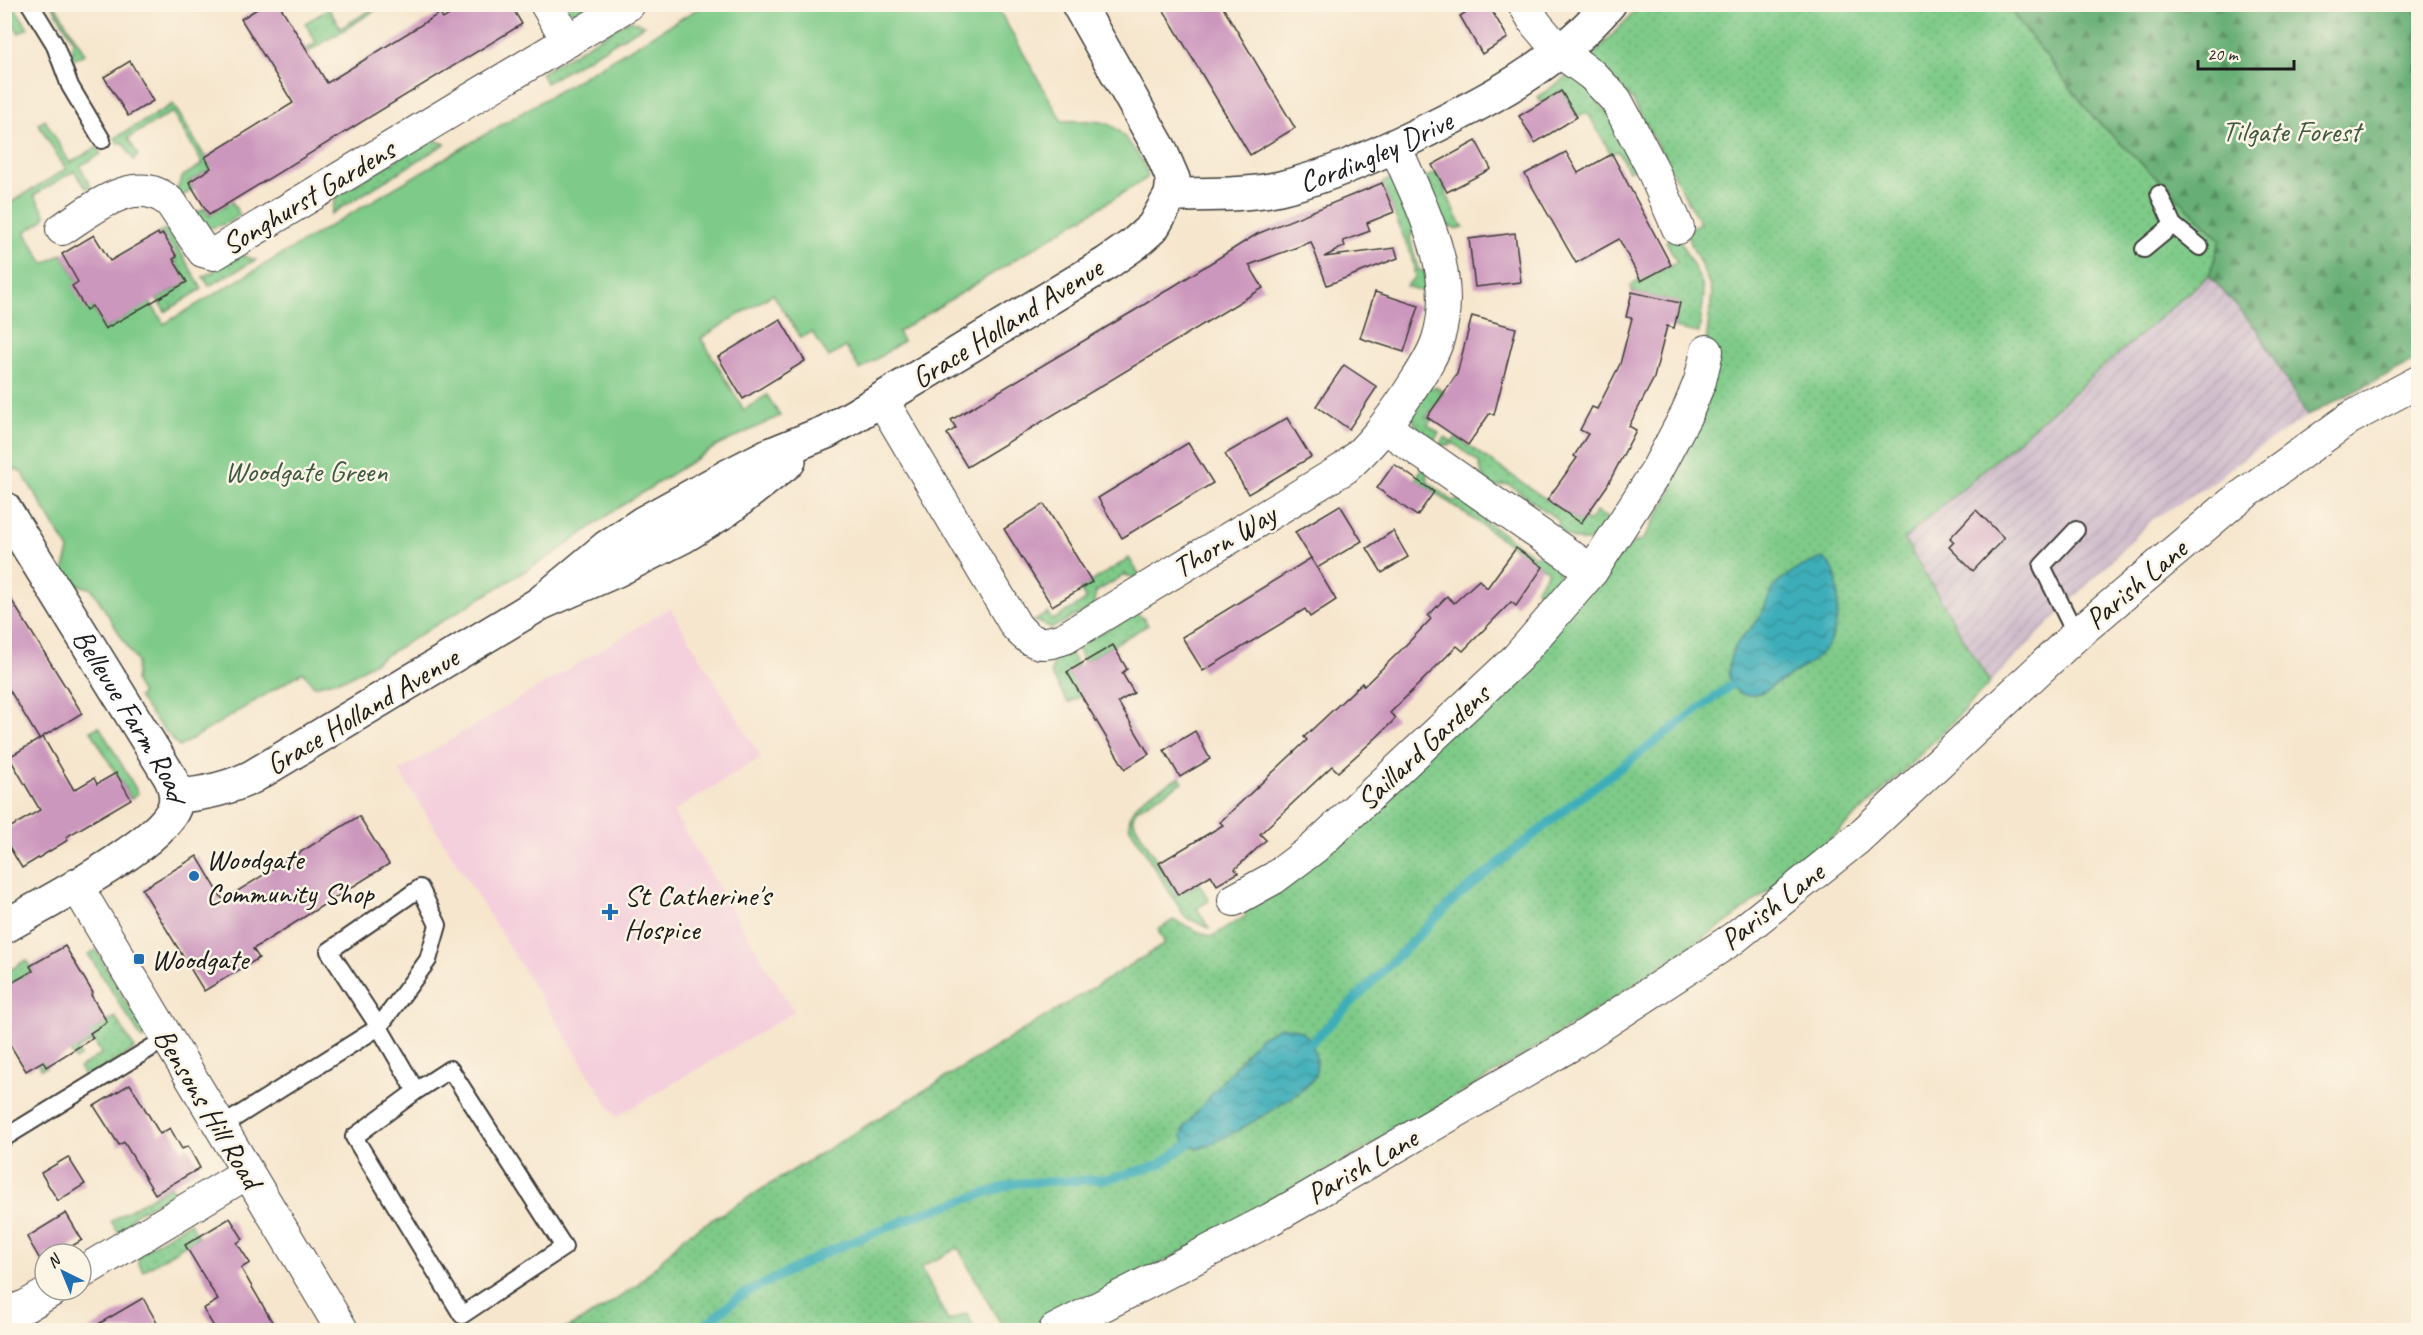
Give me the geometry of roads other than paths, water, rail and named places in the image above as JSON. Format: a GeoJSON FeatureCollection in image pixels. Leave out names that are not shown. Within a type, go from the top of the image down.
{"type":"FeatureCollection","features":[{"type":"Feature","properties":{"kind":"street"},"geometry":{"type":"LineString","coordinates":[[546,4],[567,41]]}},
{"type":"Feature","properties":{"kind":"street","name":"Songhurst Gardens"},"geometry":{"type":"LineString","coordinates":[[62,229],[121,193],[151,192],[165,197],[200,247],[209,254],[214,254],[629,4]]}},
{"type":"Feature","properties":{"kind":"street"},"geometry":{"type":"LineString","coordinates":[[1078,4],[1160,149],[1173,179],[1171,195]]}},
{"type":"Feature","properties":{"kind":"street"},"geometry":{"type":"LineString","coordinates":[[1524,4],[1536,24],[1559,51],[1584,68],[1616,100],[1651,166],[1678,228]]}},
{"type":"Feature","properties":{"kind":"street","name":"Cordingley Drive"},"geometry":{"type":"LineString","coordinates":[[1171,195],[1232,194],[1278,188],[1321,177],[1395,146],[1470,109],[1506,88],[1581,34],[1609,4]]}},
{"type":"Feature","properties":{"kind":"street","name":"Thorn Way"},"geometry":{"type":"LineString","coordinates":[[882,400],[1016,626],[1035,643],[1048,644],[1065,638],[1345,468],[1369,447],[1385,427],[1429,359],[1438,341],[1443,321],[1442,282],[1433,237],[1395,146]]}},
{"type":"Feature","properties":{"kind":"street","name":"Grace Holland Avenue"},"geometry":{"type":"LineString","coordinates":[[177,796],[206,794],[234,786],[252,777],[538,604],[607,548],[643,523],[757,461],[825,432],[882,400],[1099,268],[1134,244],[1153,227],[1171,195]]}},
{"type":"Feature","properties":{"kind":"street","name":"Saillard Gardens"},"geometry":{"type":"LineString","coordinates":[[1234,900],[1274,878],[1314,848],[1399,770],[1517,658],[1592,571],[1672,443],[1700,381],[1707,351]]}},
{"type":"Feature","properties":{"kind":"street","name":"Parish Lane"},"geometry":{"type":"LineString","coordinates":[[1055,1330],[1281,1213],[1569,1046],[1734,938],[1856,840],[2076,635],[2232,503],[2350,418],[2418,382]]}},
{"type":"Feature","properties":{"kind":"street"},"geometry":{"type":"LineString","coordinates":[[1385,427],[1592,571]]}},
{"type":"Feature","properties":{"kind":"street","name":"Bellevue Farm Road"},"geometry":{"type":"LineString","coordinates":[[4,508],[170,777],[177,796],[168,819],[152,837],[4,927]]}},
{"type":"Feature","properties":{"kind":"street","name":"Bensons Hill Road"},"geometry":{"type":"LineString","coordinates":[[76,885],[342,1330]]}},
{"type":"Feature","properties":{"kind":"street"},"geometry":{"type":"LineString","coordinates":[[93,1266],[247,1173]]}},
{"type":"Feature","properties":{"kind":"street"},"geometry":{"type":"LineString","coordinates":[[4,1314],[33,1302]]}},
{"type":"Feature","properties":{"kind":"lane"},"geometry":{"type":"LineString","coordinates":[[30,4],[54,42],[70,86],[102,140]]}},
{"type":"Feature","properties":{"kind":"lane"},"geometry":{"type":"LineString","coordinates":[[2159,194],[2173,225],[2200,247]]}},
{"type":"Feature","properties":{"kind":"lane"},"geometry":{"type":"LineString","coordinates":[[2144,249],[2173,225]]}},
{"type":"Feature","properties":{"kind":"lane"},"geometry":{"type":"LineString","coordinates":[[2076,530],[2042,566],[2076,635]]}},
{"type":"Feature","properties":{"kind":"lane"},"geometry":{"type":"LineString","coordinates":[[220,1126],[378,1027],[428,960],[438,925],[420,888],[329,951],[378,1027],[416,1091]]}},
{"type":"Feature","properties":{"kind":"lane"},"geometry":{"type":"LineString","coordinates":[[4,1138],[167,1038]]}},
{"type":"Feature","properties":{"kind":"lane"},"geometry":{"type":"LineString","coordinates":[[450,1069],[564,1247],[462,1315],[354,1137],[416,1091],[450,1069]]}},
{"type":"Feature","properties":{"kind":"water"},"geometry":{"type":"Polygon","coordinates":[[[1823,558],[1831,565],[1835,573],[1838,594],[1835,626],[1825,648],[1807,665],[1764,691],[1755,695],[1738,692],[1733,687],[1728,673],[1731,656],[1738,642],[1759,618],[1776,585],[1798,569],[1823,558]]]}},
{"type":"Feature","properties":{"kind":"water"},"geometry":{"type":"Polygon","coordinates":[[[1280,1027],[1301,1031],[1311,1042],[1316,1063],[1313,1079],[1294,1096],[1222,1138],[1198,1149],[1188,1144],[1182,1137],[1184,1127],[1259,1038],[1280,1027]]]}},
{"type":"Feature","properties":{"kind":"waterway"},"geometry":{"type":"LineString","coordinates":[[1312,1042],[1456,898],[1573,803],[1731,685]]}},
{"type":"Feature","properties":{"kind":"waterway"},"geometry":{"type":"LineString","coordinates":[[699,1330],[740,1296],[827,1252],[918,1215],[1016,1183],[1108,1179],[1159,1165],[1188,1144]]}},
{"type":"Feature","properties":{"kind":"place","name":"Woodgate Community Shop"},"geometry":{"type":"Point","coordinates":[194,876]}},
{"type":"Feature","properties":{"kind":"place","name":"St Catherine's Hospice"},"geometry":{"type":"Point","coordinates":[610,912]}},
{"type":"Feature","properties":{"kind":"place","name":"Woodgate"},"geometry":{"type":"Point","coordinates":[139,959]}},
{"type":"Feature","properties":{"kind":"park label","name":"Tilgate Forest"},"geometry":{"type":"Point","coordinates":[2291,131]}},
{"type":"Feature","properties":{"kind":"park label","name":"Woodgate Green"},"geometry":{"type":"Point","coordinates":[306,471]}}]}
